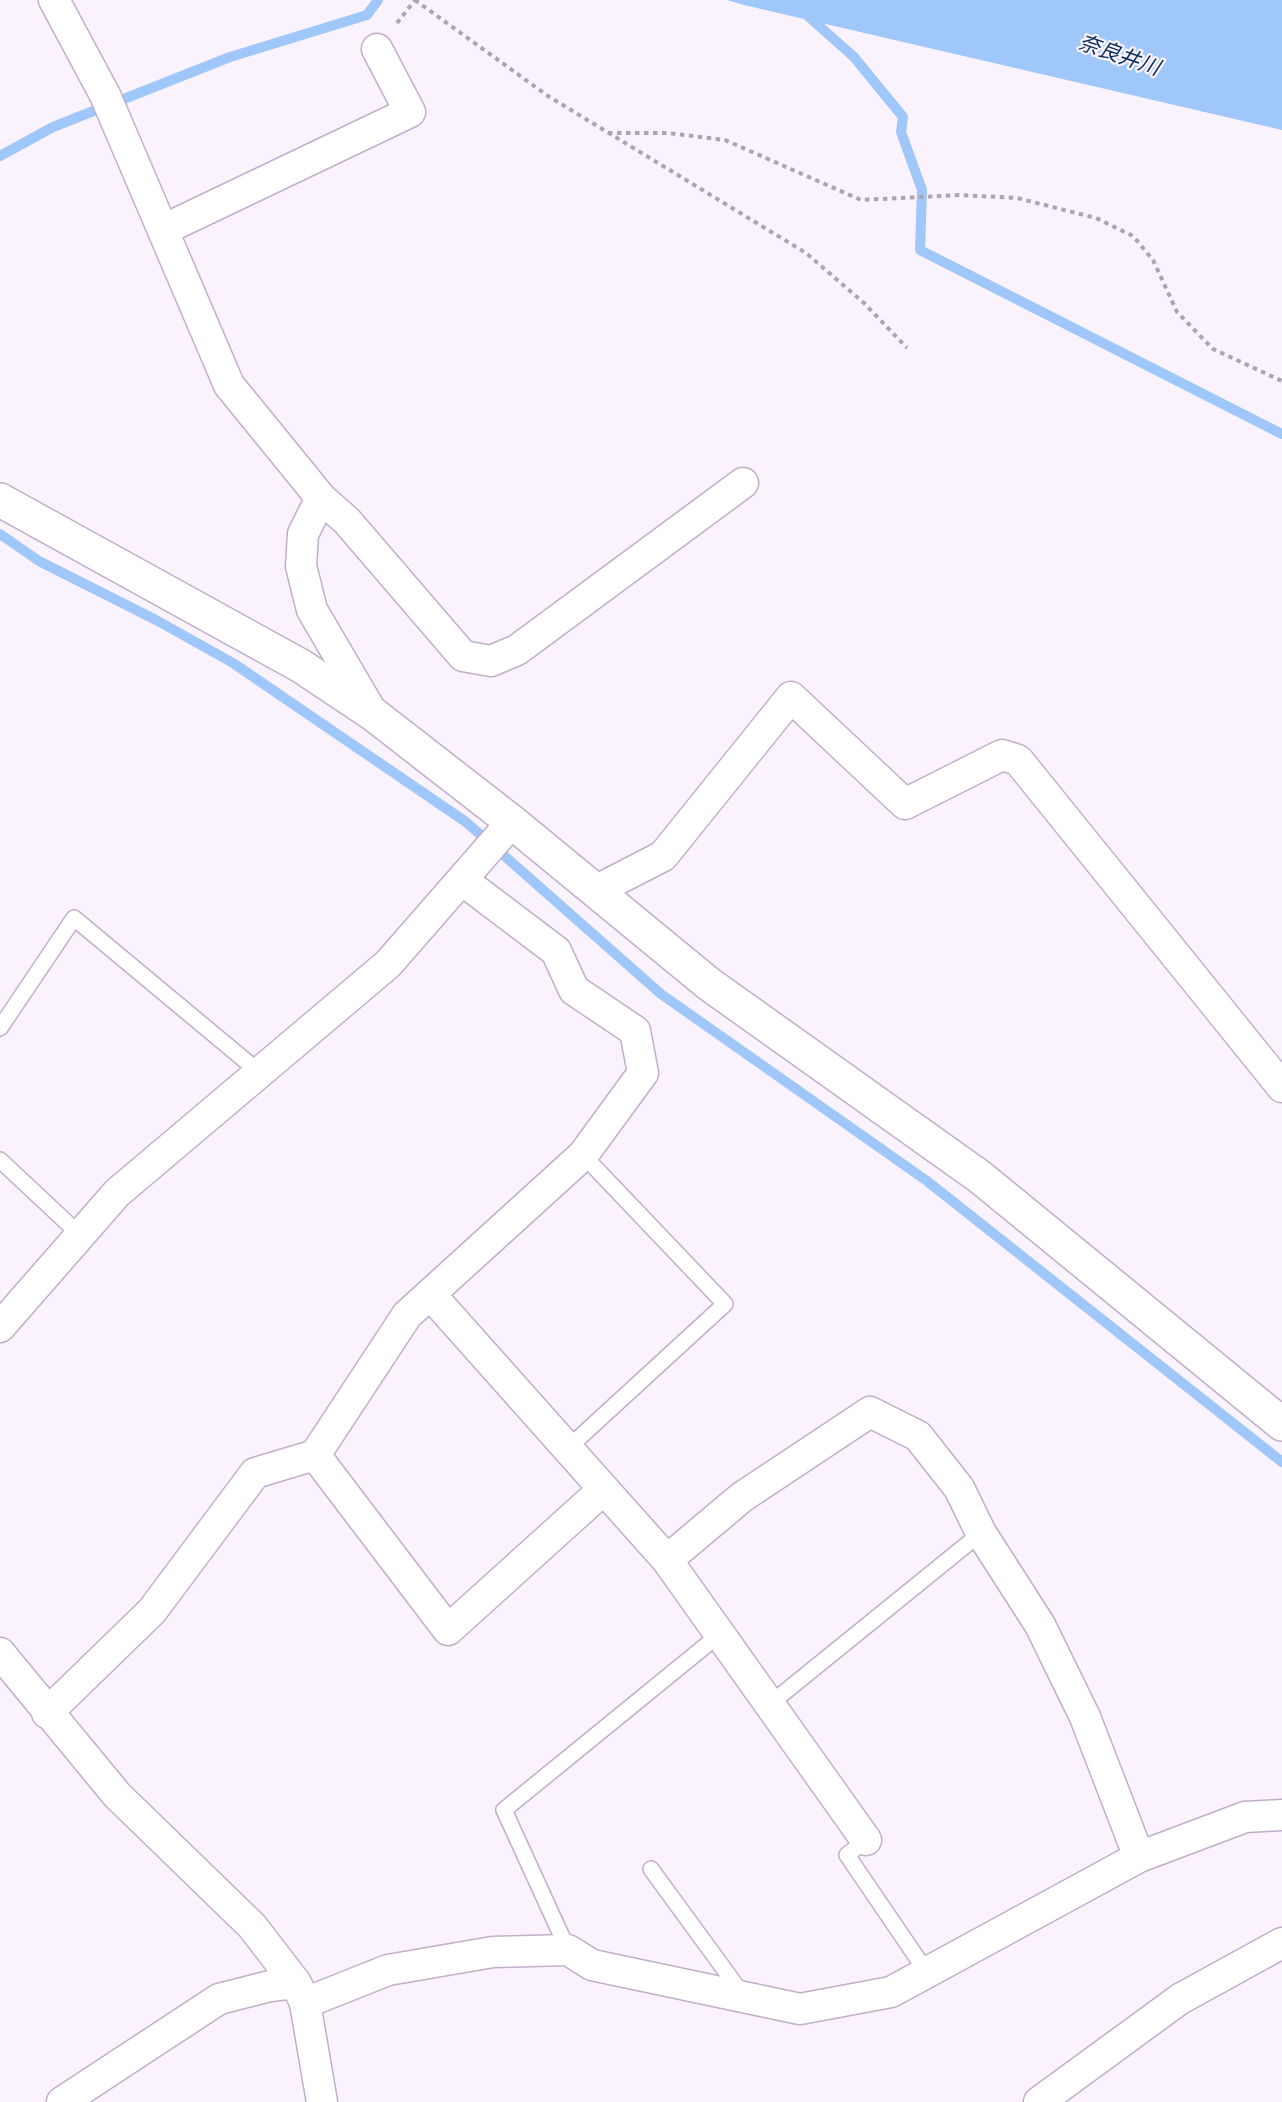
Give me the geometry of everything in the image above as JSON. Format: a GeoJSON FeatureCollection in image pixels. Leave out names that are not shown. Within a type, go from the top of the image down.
{"type":"FeatureCollection","features":[{"type":"Feature","properties":{"kind":"street"},"geometry":{"type":"LineString","coordinates":[[54,0],[105,96],[230,385],[321,498],[347,521],[463,656],[491,662],[517,650],[744,483]]}},
{"type":"Feature","properties":{"kind":"street"},"geometry":{"type":"LineString","coordinates":[[163,230],[411,112],[376,49]]}},
{"type":"Feature","properties":{"kind":"street"},"geometry":{"type":"LineString","coordinates":[[47,1713],[152,1611],[255,1473],[315,1455],[407,1315],[583,1155],[643,1073],[635,1031],[574,990],[556,951],[488,850],[373,714],[312,610],[301,567],[303,534],[321,498]]}},
{"type":"Feature","properties":{"kind":"street"},"geometry":{"type":"LineString","coordinates":[[0,501],[301,666],[373,714]]}},
{"type":"Feature","properties":{"kind":"street"},"geometry":{"type":"LineString","coordinates":[[595,891],[663,856],[791,697],[904,804],[1002,754],[1018,760],[1282,1087]]}},
{"type":"Feature","properties":{"kind":"street"},"geometry":{"type":"LineString","coordinates":[[488,850],[595,891],[709,984],[980,1177],[1282,1424]]}},
{"type":"Feature","properties":{"kind":"street"},"geometry":{"type":"LineString","coordinates":[[0,1327],[117,1193],[388,963],[488,850]]}},
{"type":"Feature","properties":{"kind":"street"},"geometry":{"type":"LineString","coordinates":[[430,1294],[667,1560],[866,1840]]}},
{"type":"Feature","properties":{"kind":"street"},"geometry":{"type":"LineString","coordinates":[[667,1560],[742,1497],[870,1412],[918,1436],[959,1488],[981,1533],[1040,1626],[1085,1717],[1139,1857]]}},
{"type":"Feature","properties":{"kind":"street"},"geometry":{"type":"LineString","coordinates":[[315,1455],[448,1630],[604,1489]]}},
{"type":"Feature","properties":{"kind":"street"},"geometry":{"type":"LineString","coordinates":[[0,1653],[117,1796],[252,1926],[301,1993],[322,2102]]}},
{"type":"Feature","properties":{"kind":"street"},"geometry":{"type":"LineString","coordinates":[[62,2102],[219,1999],[270,1986],[301,1993],[388,1970],[493,1952],[568,1950],[592,1965],[800,2009],[891,1992],[928,1974],[1139,1857],[1245,1817],[1282,1815]]}},
{"type":"Feature","properties":{"kind":"street"},"geometry":{"type":"LineString","coordinates":[[1038,2102],[1078,2091],[1180,1999],[1282,1943]]}},
{"type":"Feature","properties":{"kind":"lane"},"geometry":{"type":"LineString","coordinates":[[0,1028],[74,918],[259,1072]]}},
{"type":"Feature","properties":{"kind":"lane"},"geometry":{"type":"LineString","coordinates":[[568,1448],[725,1304],[583,1155]]}},
{"type":"Feature","properties":{"kind":"lane"},"geometry":{"type":"LineString","coordinates":[[0,1160],[80,1234]]}},
{"type":"Feature","properties":{"kind":"lane"},"geometry":{"type":"LineString","coordinates":[[770,1704],[981,1533]]}},
{"type":"Feature","properties":{"kind":"lane"},"geometry":{"type":"LineString","coordinates":[[568,1950],[504,1810],[720,1634]]}},
{"type":"Feature","properties":{"kind":"lane"},"geometry":{"type":"LineString","coordinates":[[866,1840],[847,1855],[928,1974]]}},
{"type":"Feature","properties":{"kind":"lane"},"geometry":{"type":"LineString","coordinates":[[651,1869],[745,1998]]}},
{"type":"Feature","properties":{"kind":"path"},"geometry":{"type":"LineString","coordinates":[[416,0],[548,96],[806,253],[864,303],[907,348]]}},
{"type":"Feature","properties":{"kind":"path"},"geometry":{"type":"LineString","coordinates":[[608,132],[668,133],[725,140],[861,200],[946,196],[1017,198],[1096,218],[1132,236],[1153,260],[1177,312],[1213,350],[1282,381]]}},
{"type":"Feature","properties":{"kind":"water","name":"奈良井川"},"geometry":{"type":"Polygon","coordinates":[[[727,0],[1282,0],[1282,130],[744,5],[727,0]]]}},
{"type":"Feature","properties":{"kind":"waterway"},"geometry":{"type":"LineString","coordinates":[[0,156],[53,127],[230,57],[367,15],[378,0]]}},
{"type":"Feature","properties":{"kind":"waterway"},"geometry":{"type":"LineString","coordinates":[[790,0],[854,57],[903,117],[901,132],[922,190],[920,250],[1282,434]]}},
{"type":"Feature","properties":{"kind":"waterway"},"geometry":{"type":"LineString","coordinates":[[0,534],[39,561],[156,620],[233,663],[466,822],[661,994],[927,1181],[1282,1462]]}}]}
